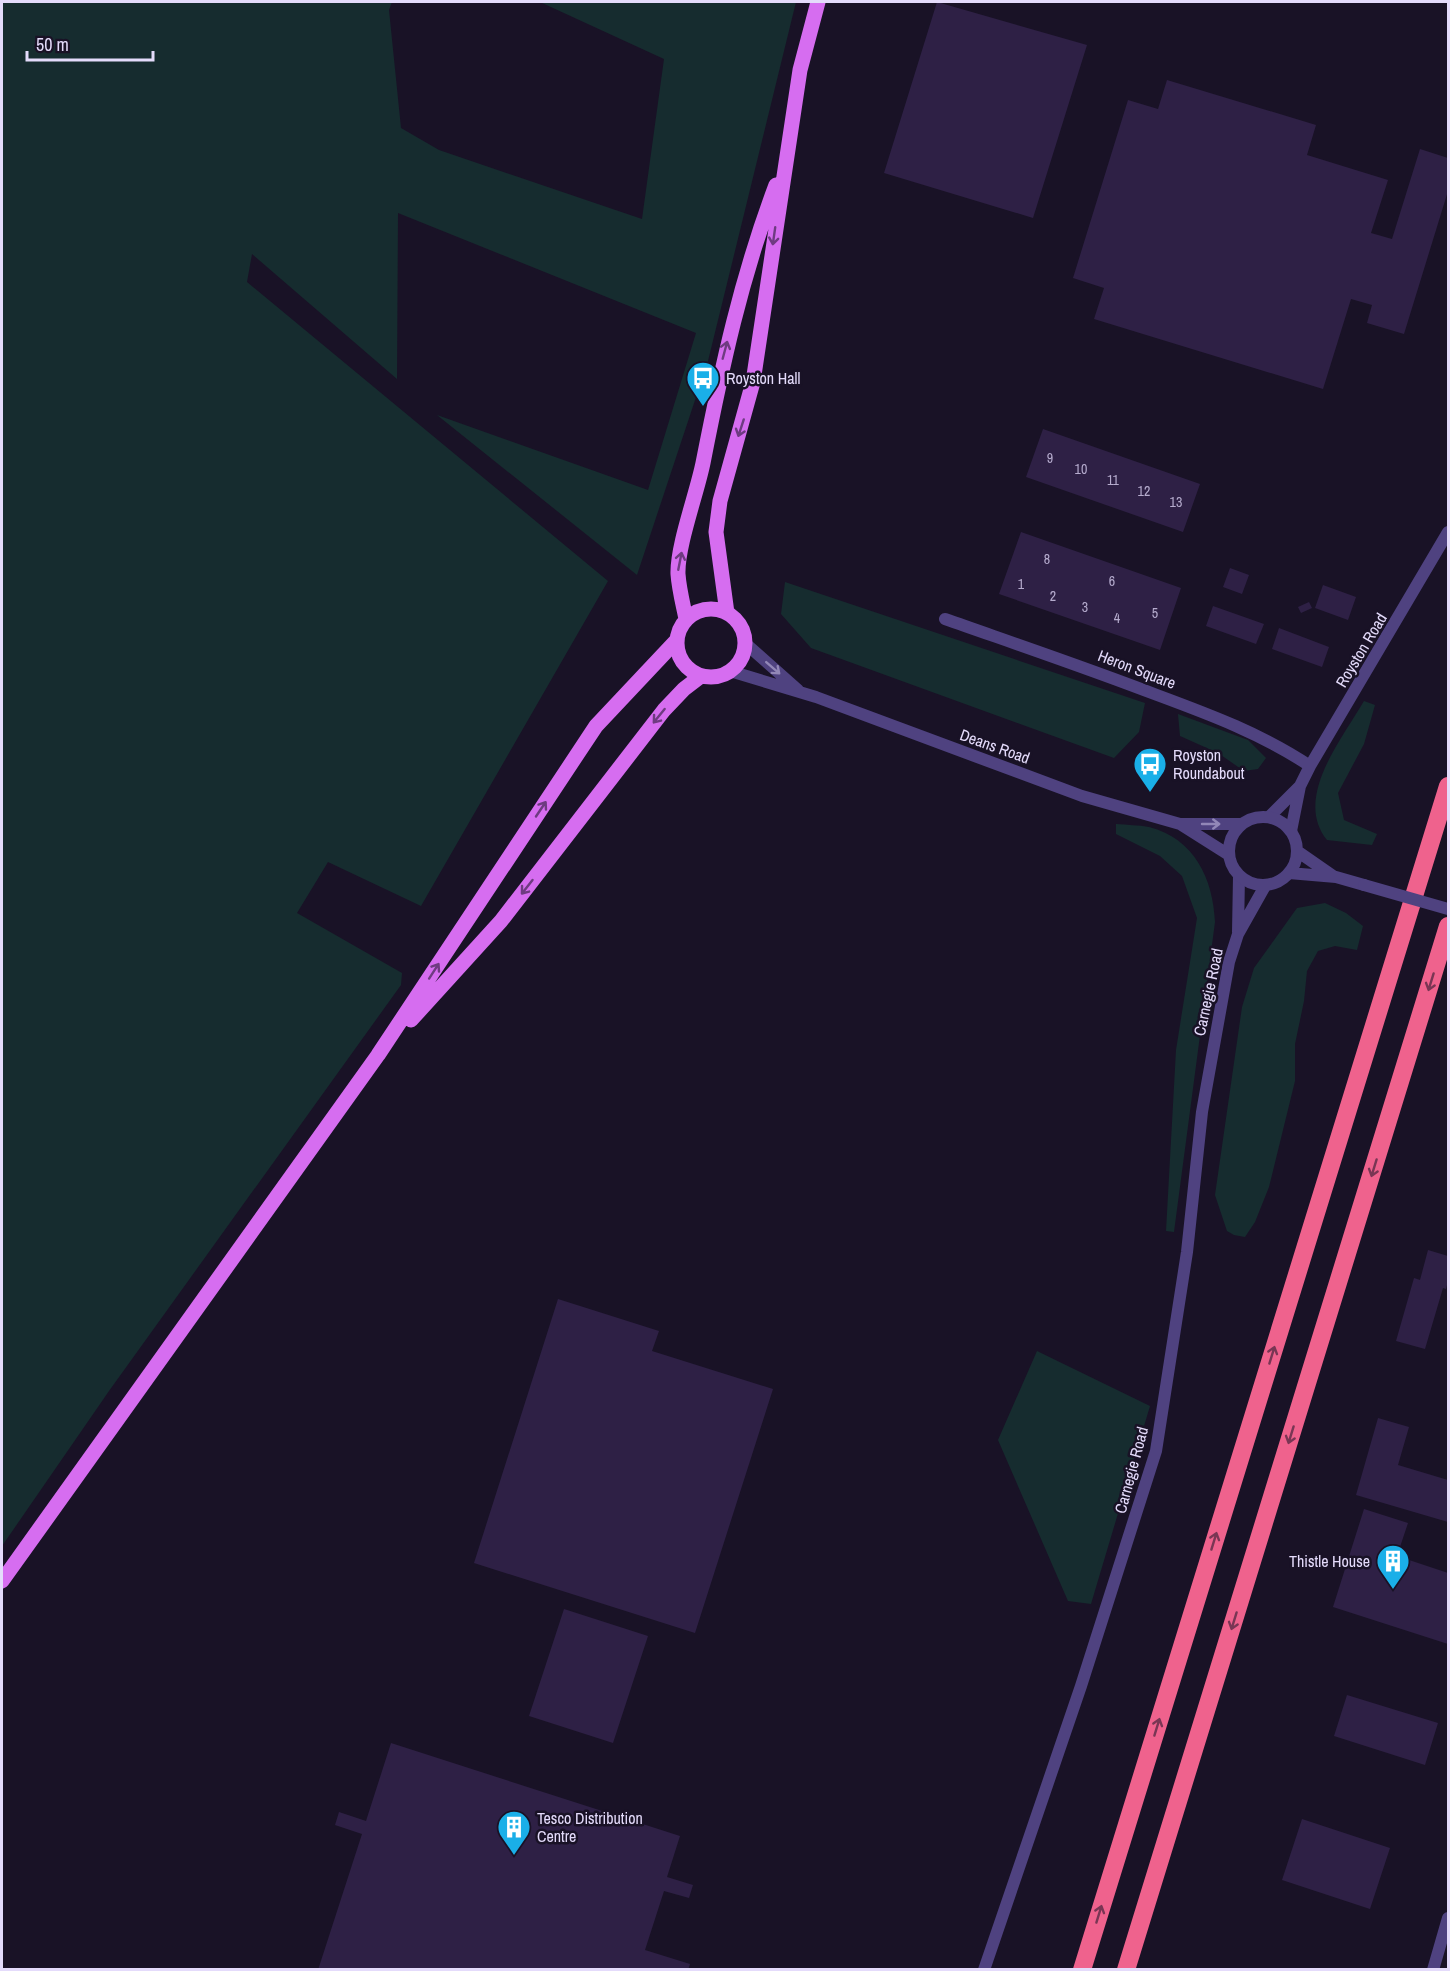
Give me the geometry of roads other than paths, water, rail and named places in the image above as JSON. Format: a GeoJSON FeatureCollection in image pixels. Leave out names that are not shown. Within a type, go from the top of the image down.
{"type":"FeatureCollection","features":[{"type":"Feature","properties":{"kind":"highway"},"geometry":{"type":"LineString","coordinates":[[1082,1970],[1449,786]]}},
{"type":"Feature","properties":{"kind":"highway"},"geometry":{"type":"LineString","coordinates":[[1126,1970],[1449,926]]}},
{"type":"Feature","properties":{"kind":"main road"},"geometry":{"type":"LineString","coordinates":[[676,641],[678,655],[684,664],[701,676],[720,677],[730,671],[741,659],[745,643],[742,628],[727,612],[716,532],[720,501],[753,382],[800,70],[818,2]]}},
{"type":"Feature","properties":{"kind":"main road"},"geometry":{"type":"LineString","coordinates":[[2,1581],[378,1055],[596,726],[676,641],[686,619],[678,572],[718,380],[753,247],[786,157]]}},
{"type":"Feature","properties":{"kind":"main road"},"geometry":{"type":"LineString","coordinates":[[686,619],[706,609],[727,612]]}},
{"type":"Feature","properties":{"kind":"main road"},"geometry":{"type":"LineString","coordinates":[[378,1055],[501,921],[664,710],[684,689],[701,676]]}},
{"type":"Feature","properties":{"kind":"street","name":"Royston Road"},"geometry":{"type":"LineString","coordinates":[[1291,831],[1300,786],[1310,766],[1449,532]]}},
{"type":"Feature","properties":{"kind":"street","name":"Heron Square"},"geometry":{"type":"LineString","coordinates":[[945,619],[1100,672],[1231,722],[1275,743],[1310,766]]}},
{"type":"Feature","properties":{"kind":"street","name":"Deans Road"},"geometry":{"type":"LineString","coordinates":[[745,643],[801,692]]}},
{"type":"Feature","properties":{"kind":"street","name":"Deans Road"},"geometry":{"type":"LineString","coordinates":[[730,671],[801,692],[1082,796],[1180,824],[1242,824]]}},
{"type":"Feature","properties":{"kind":"street","name":"Royston Road"},"geometry":{"type":"LineString","coordinates":[[1269,818],[1300,786]]}},
{"type":"Feature","properties":{"kind":"street"},"geometry":{"type":"LineString","coordinates":[[1255,818],[1269,818],[1281,822],[1291,831],[1297,851],[1290,873],[1278,882],[1265,886],[1251,883],[1239,876],[1229,855],[1229,843],[1242,824],[1255,818]]}},
{"type":"Feature","properties":{"kind":"street","name":"Deans Road"},"geometry":{"type":"LineString","coordinates":[[1180,824],[1229,855]]}},
{"type":"Feature","properties":{"kind":"street"},"geometry":{"type":"LineString","coordinates":[[1297,851],[1336,877]]}},
{"type":"Feature","properties":{"kind":"street"},"geometry":{"type":"LineString","coordinates":[[1290,873],[1336,877],[1449,909]]}},
{"type":"Feature","properties":{"kind":"street","name":"Carnegie Road"},"geometry":{"type":"LineString","coordinates":[[1238,934],[1239,876]]}},
{"type":"Feature","properties":{"kind":"street","name":"Carnegie Road"},"geometry":{"type":"LineString","coordinates":[[985,1967],[1081,1686],[1156,1451],[1187,1252],[1202,1112],[1229,962],[1238,934],[1265,886]]}},
{"type":"Feature","properties":{"kind":"street"},"geometry":{"type":"LineString","coordinates":[[1433,1970],[1449,1918]]}},
{"type":"Feature","properties":{"kind":"place","name":"Royston Hall"},"geometry":{"type":"Point","coordinates":[703,407]}},
{"type":"Feature","properties":{"kind":"place","name":"Royston Roundabout"},"geometry":{"type":"Point","coordinates":[1150,793]}},
{"type":"Feature","properties":{"kind":"place","name":"Thistle House"},"geometry":{"type":"Point","coordinates":[1393,1590]}},
{"type":"Feature","properties":{"kind":"place","name":"Tesco Distribution Centre"},"geometry":{"type":"Point","coordinates":[514,1856]}}]}
